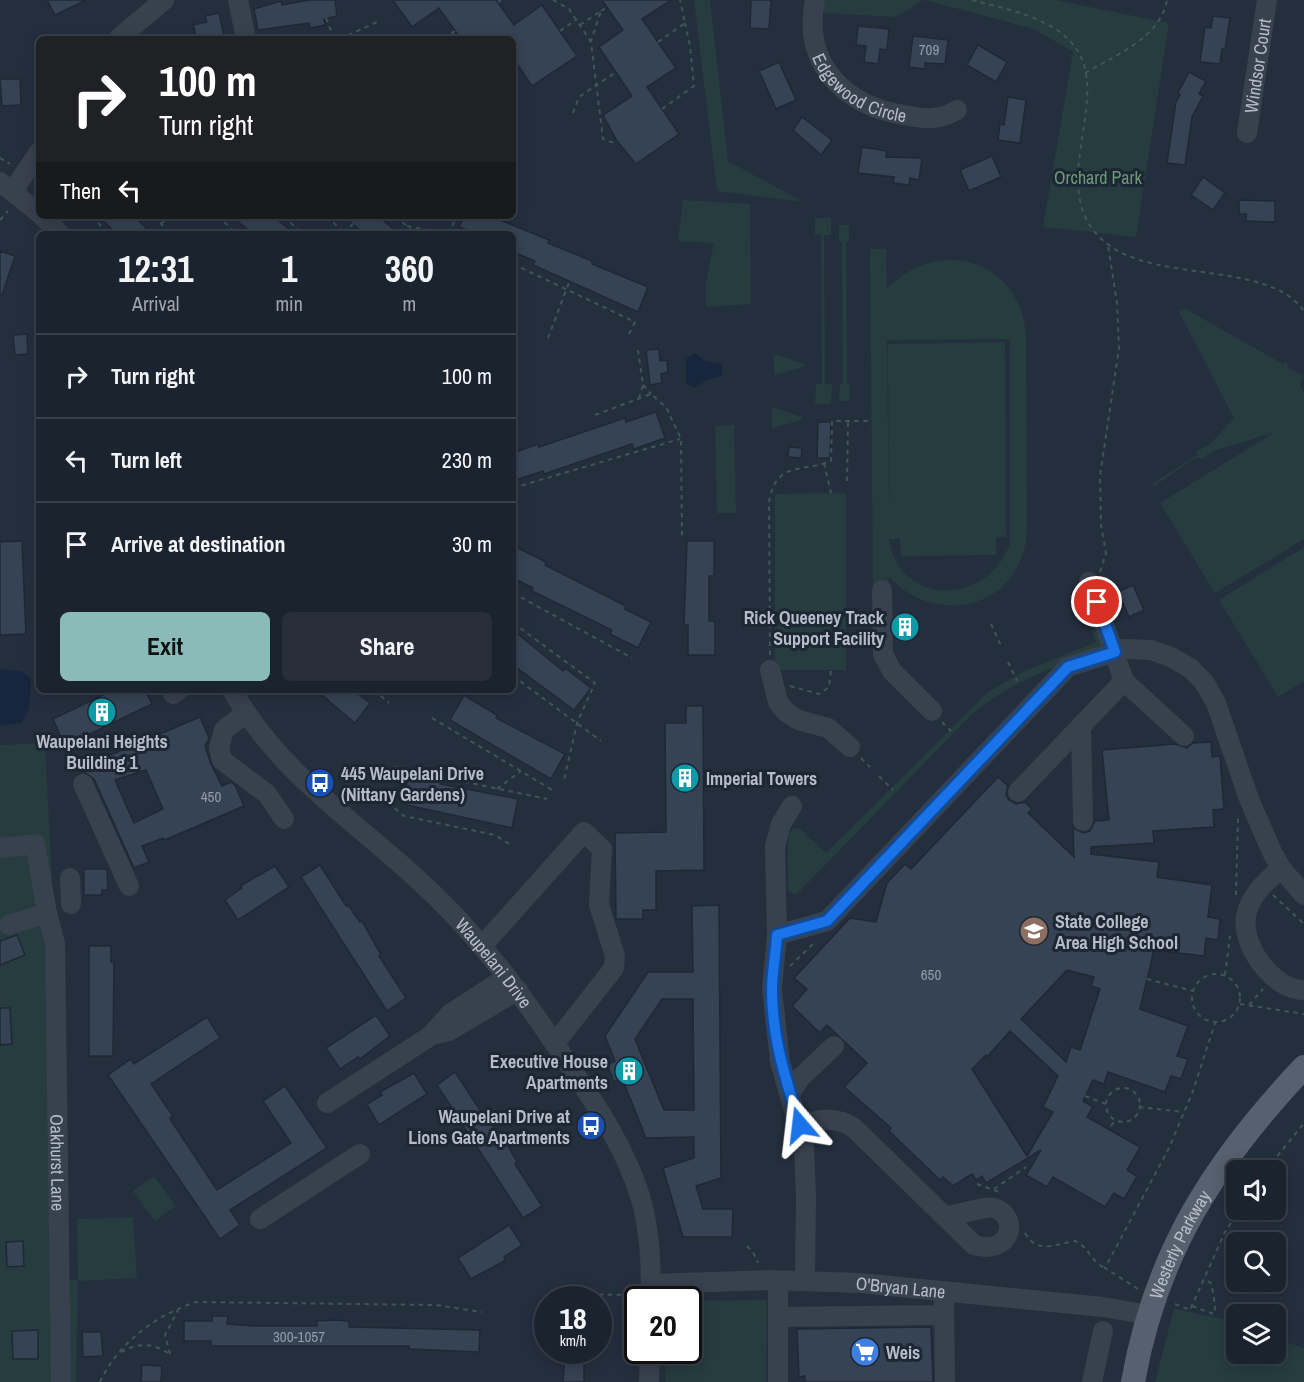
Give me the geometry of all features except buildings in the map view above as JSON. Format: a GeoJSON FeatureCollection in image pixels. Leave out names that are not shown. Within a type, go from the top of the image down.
{"type":"FeatureCollection","features":[{"type":"Feature","properties":{"kind":"main road","name":"Westerly Parkway"},"geometry":{"type":"LineString","coordinates":[[1133,1382],[1147,1304],[1175,1246],[1209,1184],[1240,1138],[1304,1067]]}},
{"type":"Feature","properties":{"kind":"street"},"geometry":{"type":"LineString","coordinates":[[122,36],[164,0]]}},
{"type":"Feature","properties":{"kind":"street"},"geometry":{"type":"LineString","coordinates":[[238,0],[245,36]]}},
{"type":"Feature","properties":{"kind":"street","name":"Edgewood Circle"},"geometry":{"type":"LineString","coordinates":[[815,0],[813,25],[818,55],[827,72],[845,92],[879,111],[909,116],[940,118],[957,110]]}},
{"type":"Feature","properties":{"kind":"street","name":"Windsor Court"},"geometry":{"type":"LineString","coordinates":[[1247,133],[1267,0]]}},
{"type":"Feature","properties":{"kind":"street"},"geometry":{"type":"LineString","coordinates":[[36,155],[6,186],[36,210]]}},
{"type":"Feature","properties":{"kind":"street"},"geometry":{"type":"LineString","coordinates":[[46,219],[57,231]]}},
{"type":"Feature","properties":{"kind":"street"},"geometry":{"type":"LineString","coordinates":[[1091,586],[1124,681],[1184,736]]}},
{"type":"Feature","properties":{"kind":"street"},"geometry":{"type":"LineString","coordinates":[[882,590],[883,654],[892,672],[935,714]]}},
{"type":"Feature","properties":{"kind":"street"},"geometry":{"type":"LineString","coordinates":[[777,935],[827,921],[1068,667],[1124,649],[1151,650],[1162,654],[1190,668],[1204,682],[1216,703],[1249,799],[1281,868],[1304,895]]}},
{"type":"Feature","properties":{"kind":"street"},"geometry":{"type":"LineString","coordinates":[[772,676],[778,702],[786,712],[798,720],[828,728],[850,747]]}},
{"type":"Feature","properties":{"kind":"street"},"geometry":{"type":"LineString","coordinates":[[1018,792],[1124,681]]}},
{"type":"Feature","properties":{"kind":"street","name":"Waupelani Drive"},"geometry":{"type":"LineString","coordinates":[[234,693],[276,753],[306,785],[415,877],[482,946],[513,983],[614,1135],[632,1174],[646,1222],[651,1286]]}},
{"type":"Feature","properties":{"kind":"street"},"geometry":{"type":"LineString","coordinates":[[246,713],[224,730],[219,748],[222,760],[267,794],[284,819]]}},
{"type":"Feature","properties":{"kind":"street"},"geometry":{"type":"LineString","coordinates":[[1082,726],[1083,821]]}},
{"type":"Feature","properties":{"kind":"street"},"geometry":{"type":"LineString","coordinates":[[83,784],[129,886]]}},
{"type":"Feature","properties":{"kind":"street"},"geometry":{"type":"LineString","coordinates":[[792,806],[781,824],[775,846],[777,935],[772,988],[773,1015],[780,1062],[804,1145],[806,1197],[804,1280]]}},
{"type":"Feature","properties":{"kind":"street"},"geometry":{"type":"LineString","coordinates":[[482,946],[584,832],[602,849],[599,905],[615,956],[614,968],[555,1043]]}},
{"type":"Feature","properties":{"kind":"street","name":"Oakhurst Lane"},"geometry":{"type":"LineString","coordinates":[[0,848],[35,844],[47,914],[55,943],[61,1382]]}},
{"type":"Feature","properties":{"kind":"street"},"geometry":{"type":"LineString","coordinates":[[1281,868],[1260,887],[1252,899],[1246,913],[1244,930],[1262,965],[1281,982],[1295,990],[1304,990]]}},
{"type":"Feature","properties":{"kind":"street"},"geometry":{"type":"LineString","coordinates":[[70,878],[71,904]]}},
{"type":"Feature","properties":{"kind":"street"},"geometry":{"type":"LineString","coordinates":[[9,926],[47,914]]}},
{"type":"Feature","properties":{"kind":"street"},"geometry":{"type":"LineString","coordinates":[[327,1103],[432,1035],[449,1031],[513,983]]}},
{"type":"Feature","properties":{"kind":"street"},"geometry":{"type":"LineString","coordinates":[[790,1094],[800,1078],[834,1046]]}},
{"type":"Feature","properties":{"kind":"street"},"geometry":{"type":"LineString","coordinates":[[800,1125],[829,1119],[847,1122],[944,1216]]}},
{"type":"Feature","properties":{"kind":"street"},"geometry":{"type":"LineString","coordinates":[[260,1219],[360,1154]]}},
{"type":"Feature","properties":{"kind":"street","name":"O'Bryan Lane"},"geometry":{"type":"LineString","coordinates":[[702,1287],[804,1280],[946,1290],[1103,1307],[1147,1304]]}},
{"type":"Feature","properties":{"kind":"street"},"geometry":{"type":"LineString","coordinates":[[778,1281],[778,1382]]}},
{"type":"Feature","properties":{"kind":"street"},"geometry":{"type":"LineString","coordinates":[[945,1382],[943,1315],[946,1290]]}},
{"type":"Feature","properties":{"kind":"street"},"geometry":{"type":"LineString","coordinates":[[778,1317],[943,1315]]}},
{"type":"Feature","properties":{"kind":"street"},"geometry":{"type":"LineString","coordinates":[[1092,1382],[1103,1331]]}},
{"type":"Feature","properties":{"kind":"street"},"geometry":{"type":"LineString","coordinates":[[649,1382],[650,1364]]}},
{"type":"Feature","properties":{"kind":"path"},"geometry":{"type":"LineString","coordinates":[[553,0],[569,9],[591,42]]}},
{"type":"Feature","properties":{"kind":"path"},"geometry":{"type":"LineString","coordinates":[[662,109],[694,86],[690,46],[680,0]]}},
{"type":"Feature","properties":{"kind":"path"},"geometry":{"type":"LineString","coordinates":[[972,0],[1015,12],[1054,28],[1078,52],[1085,73],[1087,99],[1077,172],[1078,195],[1086,219],[1108,245],[1128,258],[1248,280],[1279,289],[1304,311]]}},
{"type":"Feature","properties":{"kind":"path"},"geometry":{"type":"LineString","coordinates":[[1085,73],[1143,39],[1164,16],[1167,0]]}},
{"type":"Feature","properties":{"kind":"path"},"geometry":{"type":"LineString","coordinates":[[580,25],[607,7]]}},
{"type":"Feature","properties":{"kind":"path"},"geometry":{"type":"LineString","coordinates":[[602,11],[591,42],[603,139],[614,143],[617,141]]}},
{"type":"Feature","properties":{"kind":"path"},"geometry":{"type":"LineString","coordinates":[[326,18],[333,36]]}},
{"type":"Feature","properties":{"kind":"path"},"geometry":{"type":"LineString","coordinates":[[560,31],[577,19]]}},
{"type":"Feature","properties":{"kind":"path"},"geometry":{"type":"LineString","coordinates":[[347,36],[377,22]]}},
{"type":"Feature","properties":{"kind":"path"},"geometry":{"type":"LineString","coordinates":[[658,42],[685,23]]}},
{"type":"Feature","properties":{"kind":"path"},"geometry":{"type":"LineString","coordinates":[[448,36],[455,31]]}},
{"type":"Feature","properties":{"kind":"path"},"geometry":{"type":"LineString","coordinates":[[573,113],[579,97],[616,72]]}},
{"type":"Feature","properties":{"kind":"path"},"geometry":{"type":"LineString","coordinates":[[0,158],[11,165]]}},
{"type":"Feature","properties":{"kind":"path"},"geometry":{"type":"LineString","coordinates":[[0,220],[8,211]]}},
{"type":"Feature","properties":{"kind":"path"},"geometry":{"type":"LineString","coordinates":[[95,219],[105,231]]}},
{"type":"Feature","properties":{"kind":"path"},"geometry":{"type":"LineString","coordinates":[[157,219],[167,231]]}},
{"type":"Feature","properties":{"kind":"path"},"geometry":{"type":"LineString","coordinates":[[161,224],[167,219]]}},
{"type":"Feature","properties":{"kind":"path"},"geometry":{"type":"LineString","coordinates":[[222,219],[236,231]]}},
{"type":"Feature","properties":{"kind":"path"},"geometry":{"type":"LineString","coordinates":[[287,219],[299,231]]}},
{"type":"Feature","properties":{"kind":"path"},"geometry":{"type":"LineString","coordinates":[[330,219],[342,231]]}},
{"type":"Feature","properties":{"kind":"path"},"geometry":{"type":"LineString","coordinates":[[399,219],[412,231]]}},
{"type":"Feature","properties":{"kind":"path"},"geometry":{"type":"LineString","coordinates":[[347,231],[353,224]]}},
{"type":"Feature","properties":{"kind":"path"},"geometry":{"type":"LineString","coordinates":[[407,226],[433,231]]}},
{"type":"Feature","properties":{"kind":"path"},"geometry":{"type":"LineString","coordinates":[[242,231],[246,228]]}},
{"type":"Feature","properties":{"kind":"path"},"geometry":{"type":"LineString","coordinates":[[1091,586],[1106,553],[1101,525],[1100,476],[1119,348],[1117,303],[1108,245]]}},
{"type":"Feature","properties":{"kind":"path"},"geometry":{"type":"LineString","coordinates":[[516,265],[635,322],[628,336]]}},
{"type":"Feature","properties":{"kind":"path"},"geometry":{"type":"LineString","coordinates":[[548,338],[570,280]]}},
{"type":"Feature","properties":{"kind":"path"},"geometry":{"type":"LineString","coordinates":[[638,350],[643,385],[639,398]]}},
{"type":"Feature","properties":{"kind":"path"},"geometry":{"type":"LineString","coordinates":[[643,385],[666,407],[681,439],[682,538]]}},
{"type":"Feature","properties":{"kind":"path"},"geometry":{"type":"LineString","coordinates":[[595,415],[651,394]]}},
{"type":"Feature","properties":{"kind":"path"},"geometry":{"type":"LineString","coordinates":[[831,670],[829,687],[819,694],[813,694],[772,676],[769,502],[772,485],[780,474],[831,460],[832,421],[868,421]]}},
{"type":"Feature","properties":{"kind":"path"},"geometry":{"type":"LineString","coordinates":[[848,421],[848,481]]}},
{"type":"Feature","properties":{"kind":"path"},"geometry":{"type":"LineString","coordinates":[[516,487],[681,439]]}},
{"type":"Feature","properties":{"kind":"path"},"geometry":{"type":"LineString","coordinates":[[826,463],[831,494]]}},
{"type":"Feature","properties":{"kind":"path"},"geometry":{"type":"LineString","coordinates":[[516,595],[632,658]]}},
{"type":"Feature","properties":{"kind":"path"},"geometry":{"type":"LineString","coordinates":[[991,624],[1002,648]]}},
{"type":"Feature","properties":{"kind":"path"},"geometry":{"type":"LineString","coordinates":[[516,625],[595,683],[577,723],[564,780]]}},
{"type":"Feature","properties":{"kind":"path"},"geometry":{"type":"LineString","coordinates":[[1008,662],[1017,681]]}},
{"type":"Feature","properties":{"kind":"path"},"geometry":{"type":"LineString","coordinates":[[516,678],[601,741]]}},
{"type":"Feature","properties":{"kind":"path"},"geometry":{"type":"LineString","coordinates":[[377,693],[389,703]]}},
{"type":"Feature","properties":{"kind":"path"},"geometry":{"type":"LineString","coordinates":[[935,714],[951,731]]}},
{"type":"Feature","properties":{"kind":"path"},"geometry":{"type":"LineString","coordinates":[[432,718],[554,791]]}},
{"type":"Feature","properties":{"kind":"path"},"geometry":{"type":"LineString","coordinates":[[394,767],[547,799]]}},
{"type":"Feature","properties":{"kind":"path"},"geometry":{"type":"LineString","coordinates":[[497,789],[521,771]]}},
{"type":"Feature","properties":{"kind":"path"},"geometry":{"type":"LineString","coordinates":[[879,776],[893,790]]}},
{"type":"Feature","properties":{"kind":"path"},"geometry":{"type":"LineString","coordinates":[[374,791],[404,816],[495,835],[511,845]]}},
{"type":"Feature","properties":{"kind":"path"},"geometry":{"type":"LineString","coordinates":[[1234,906],[1238,813],[1243,822]]}},
{"type":"Feature","properties":{"kind":"path"},"geometry":{"type":"LineString","coordinates":[[1236,895],[1242,888]]}},
{"type":"Feature","properties":{"kind":"path"},"geometry":{"type":"LineString","coordinates":[[1277,899],[1304,924]]}},
{"type":"Feature","properties":{"kind":"path"},"geometry":{"type":"LineString","coordinates":[[1224,975],[1231,927]]}},
{"type":"Feature","properties":{"kind":"path"},"geometry":{"type":"LineString","coordinates":[[1224,975],[1235,982],[1240,990],[1240,1004],[1230,1018],[1215,1023],[1208,1021],[1196,1011],[1193,1004],[1193,991],[1199,981],[1206,976],[1224,975]]}},
{"type":"Feature","properties":{"kind":"path"},"geometry":{"type":"LineString","coordinates":[[1147,979],[1193,991]]}},
{"type":"Feature","properties":{"kind":"path"},"geometry":{"type":"LineString","coordinates":[[1240,1004],[1304,1014]]}},
{"type":"Feature","properties":{"kind":"path"},"geometry":{"type":"LineString","coordinates":[[1105,1268],[1169,1148],[1215,1023]]}},
{"type":"Feature","properties":{"kind":"path"},"geometry":{"type":"LineString","coordinates":[[1130,1090],[1131,1085]]}},
{"type":"Feature","properties":{"kind":"path"},"geometry":{"type":"LineString","coordinates":[[1130,1090],[1137,1097],[1139,1107],[1130,1120],[1115,1120],[1107,1112],[1106,1104],[1113,1091],[1130,1090]]}},
{"type":"Feature","properties":{"kind":"path"},"geometry":{"type":"LineString","coordinates":[[1085,1096],[1106,1104]]}},
{"type":"Feature","properties":{"kind":"path"},"geometry":{"type":"LineString","coordinates":[[1139,1107],[1184,1112]]}},
{"type":"Feature","properties":{"kind":"path"},"geometry":{"type":"LineString","coordinates":[[1111,1126],[1115,1120]]}},
{"type":"Feature","properties":{"kind":"path"},"geometry":{"type":"LineString","coordinates":[[1274,1160],[1304,1123]]}},
{"type":"Feature","properties":{"kind":"path"},"geometry":{"type":"LineString","coordinates":[[994,1189],[1026,1167]]}},
{"type":"Feature","properties":{"kind":"path"},"geometry":{"type":"LineString","coordinates":[[977,1184],[998,1190]]}},
{"type":"Feature","properties":{"kind":"path"},"geometry":{"type":"LineString","coordinates":[[1175,1304],[1190,1310],[1225,1232],[1233,1220]]}},
{"type":"Feature","properties":{"kind":"path"},"geometry":{"type":"LineString","coordinates":[[1039,1246],[1051,1247],[1075,1241],[1087,1248],[1094,1261],[1147,1304]]}},
{"type":"Feature","properties":{"kind":"path"},"geometry":{"type":"LineString","coordinates":[[747,1246],[753,1252],[758,1266]]}},
{"type":"Feature","properties":{"kind":"path"},"geometry":{"type":"LineString","coordinates":[[1192,1306],[1214,1314],[1216,1310],[1212,1299],[1212,1284],[1204,1278]]}},
{"type":"Feature","properties":{"kind":"path"},"geometry":{"type":"LineString","coordinates":[[100,1382],[118,1354],[142,1330],[180,1307],[212,1301],[436,1305],[482,1312]]}},
{"type":"Feature","properties":{"kind":"path"},"geometry":{"type":"LineString","coordinates":[[118,1354],[140,1344],[161,1349],[171,1355],[165,1335],[180,1307]]}},
{"type":"Feature","properties":{"kind":"green space"},"geometry":{"type":"Polygon","coordinates":[[[694,0],[710,0],[728,161],[803,202],[717,191],[694,0]]]}},
{"type":"Feature","properties":{"kind":"green space"},"geometry":{"type":"Polygon","coordinates":[[[825,0],[923,0],[896,17],[822,13],[825,0]]]}},
{"type":"Feature","properties":{"kind":"green space","name":"Orchard Park"},"geometry":{"type":"Polygon","coordinates":[[[925,0],[1055,0],[1169,23],[1136,237],[1043,227],[1073,52],[1034,29],[925,0]]]}},
{"type":"Feature","properties":{"kind":"green space"},"geometry":{"type":"Polygon","coordinates":[[[683,200],[750,204],[751,304],[706,307],[706,282],[714,243],[678,241],[683,200]]]}},
{"type":"Feature","properties":{"kind":"green space"},"geometry":{"type":"Polygon","coordinates":[[[815,218],[831,218],[831,235],[824,235],[825,384],[832,384],[831,404],[815,404],[816,384],[822,384],[821,235],[815,235],[815,218]]]}},
{"type":"Feature","properties":{"kind":"green space"},"geometry":{"type":"Polygon","coordinates":[[[839,225],[849,225],[849,241],[846,242],[849,401],[839,401],[840,385],[843,384],[842,242],[839,241],[839,225]]]}},
{"type":"Feature","properties":{"kind":"green space"},"geometry":{"type":"Polygon","coordinates":[[[870,249],[886,249],[887,289],[907,273],[929,263],[951,260],[973,263],[993,273],[1009,288],[1020,309],[1026,335],[1027,526],[1023,553],[1013,575],[997,591],[977,601],[955,605],[932,603],[910,594],[889,577],[888,590],[873,590],[870,249]],[[1010,339],[887,340],[889,537],[888,344],[1005,342],[1006,537],[996,537],[996,555],[901,556],[900,539],[889,539],[896,562],[909,578],[926,587],[945,590],[965,588],[984,579],[999,564],[1010,543],[1010,339]]]}},
{"type":"Feature","properties":{"kind":"green space"},"geometry":{"type":"Polygon","coordinates":[[[1184,308],[1283,364],[1286,362],[1289,368],[1304,376],[1300,385],[1304,392],[1304,539],[1215,593],[1160,503],[1275,432],[1216,450],[1201,459],[1197,457],[1154,486],[1152,484],[1197,455],[1196,452],[1211,443],[1234,418],[1179,312],[1184,308]]]}},
{"type":"Feature","properties":{"kind":"green space"},"geometry":{"type":"Polygon","coordinates":[[[774,354],[804,364],[804,367],[774,375],[774,354]]]}},
{"type":"Feature","properties":{"kind":"green space"},"geometry":{"type":"Polygon","coordinates":[[[772,407],[802,417],[802,420],[772,428],[772,407]]]}},
{"type":"Feature","properties":{"kind":"green space"},"geometry":{"type":"Polygon","coordinates":[[[734,425],[736,513],[717,513],[715,426],[734,425]]]}},
{"type":"Feature","properties":{"kind":"green space"},"geometry":{"type":"Polygon","coordinates":[[[846,493],[846,670],[775,670],[775,494],[846,493]]]}},
{"type":"Feature","properties":{"kind":"green space"},"geometry":{"type":"Polygon","coordinates":[[[1304,547],[1304,681],[1278,697],[1219,600],[1304,547]]]}},
{"type":"Feature","properties":{"kind":"green space"},"geometry":{"type":"Polygon","coordinates":[[[1091,629],[1099,631],[1105,638],[1100,649],[1017,684],[972,714],[796,895],[788,891],[788,837],[792,829],[799,828],[826,853],[987,693],[1020,673],[1096,642],[1091,629]]]}},
{"type":"Feature","properties":{"kind":"green space"},"geometry":{"type":"Polygon","coordinates":[[[45,743],[55,943],[60,1280],[78,1280],[77,1219],[133,1217],[137,1278],[78,1281],[76,1382],[0,1382],[0,745],[45,743]]]}},
{"type":"Feature","properties":{"kind":"green space"},"geometry":{"type":"Polygon","coordinates":[[[154,1176],[176,1206],[155,1221],[133,1191],[154,1176]]]}},
{"type":"Feature","properties":{"kind":"green space"},"geometry":{"type":"Polygon","coordinates":[[[767,1300],[766,1382],[665,1382],[666,1364],[702,1364],[702,1301],[767,1300]]]}},
{"type":"Feature","properties":{"kind":"green space"},"geometry":{"type":"Polygon","coordinates":[[[1174,1309],[1226,1320],[1226,1364],[1286,1364],[1286,1342],[1304,1348],[1304,1382],[1155,1382],[1174,1309]]]}},
{"type":"Feature","properties":{"kind":"water"},"geometry":{"type":"Polygon","coordinates":[[[695,353],[705,361],[722,364],[722,376],[706,380],[696,388],[686,384],[686,359],[695,353]]]}},
{"type":"Feature","properties":{"kind":"water"},"geometry":{"type":"Polygon","coordinates":[[[0,669],[21,671],[31,679],[29,709],[21,723],[0,726],[0,669]]]}},
{"type":"Feature","properties":{"kind":"place","name":"Rick Queeney Track Support Facility"},"geometry":{"type":"Point","coordinates":[905,627]}},
{"type":"Feature","properties":{"kind":"place","name":"Waupelani Heights Building 1"},"geometry":{"type":"Point","coordinates":[102,712]}},
{"type":"Feature","properties":{"kind":"place","name":"Imperial Towers"},"geometry":{"type":"Point","coordinates":[685,778]}},
{"type":"Feature","properties":{"kind":"place","name":"445 Waupelani Drive (Nittany Gardens)"},"geometry":{"type":"Point","coordinates":[320,783]}},
{"type":"Feature","properties":{"kind":"place","name":"State College Area High School"},"geometry":{"type":"Point","coordinates":[1034,931]}},
{"type":"Feature","properties":{"kind":"place","name":"Executive House Apartments"},"geometry":{"type":"Point","coordinates":[629,1071]}},
{"type":"Feature","properties":{"kind":"place","name":"Waupelani Drive at Lions Gate Apartments"},"geometry":{"type":"Point","coordinates":[591,1126]}},
{"type":"Feature","properties":{"kind":"place","name":"Weis"},"geometry":{"type":"Point","coordinates":[865,1352]}},
{"type":"Feature","properties":{"kind":"route"},"geometry":{"type":"LineString","coordinates":[[800,1125],[780,1062],[773,1015],[772,988],[777,935],[827,921],[1068,667],[1115,652],[1097,602]]}}]}
